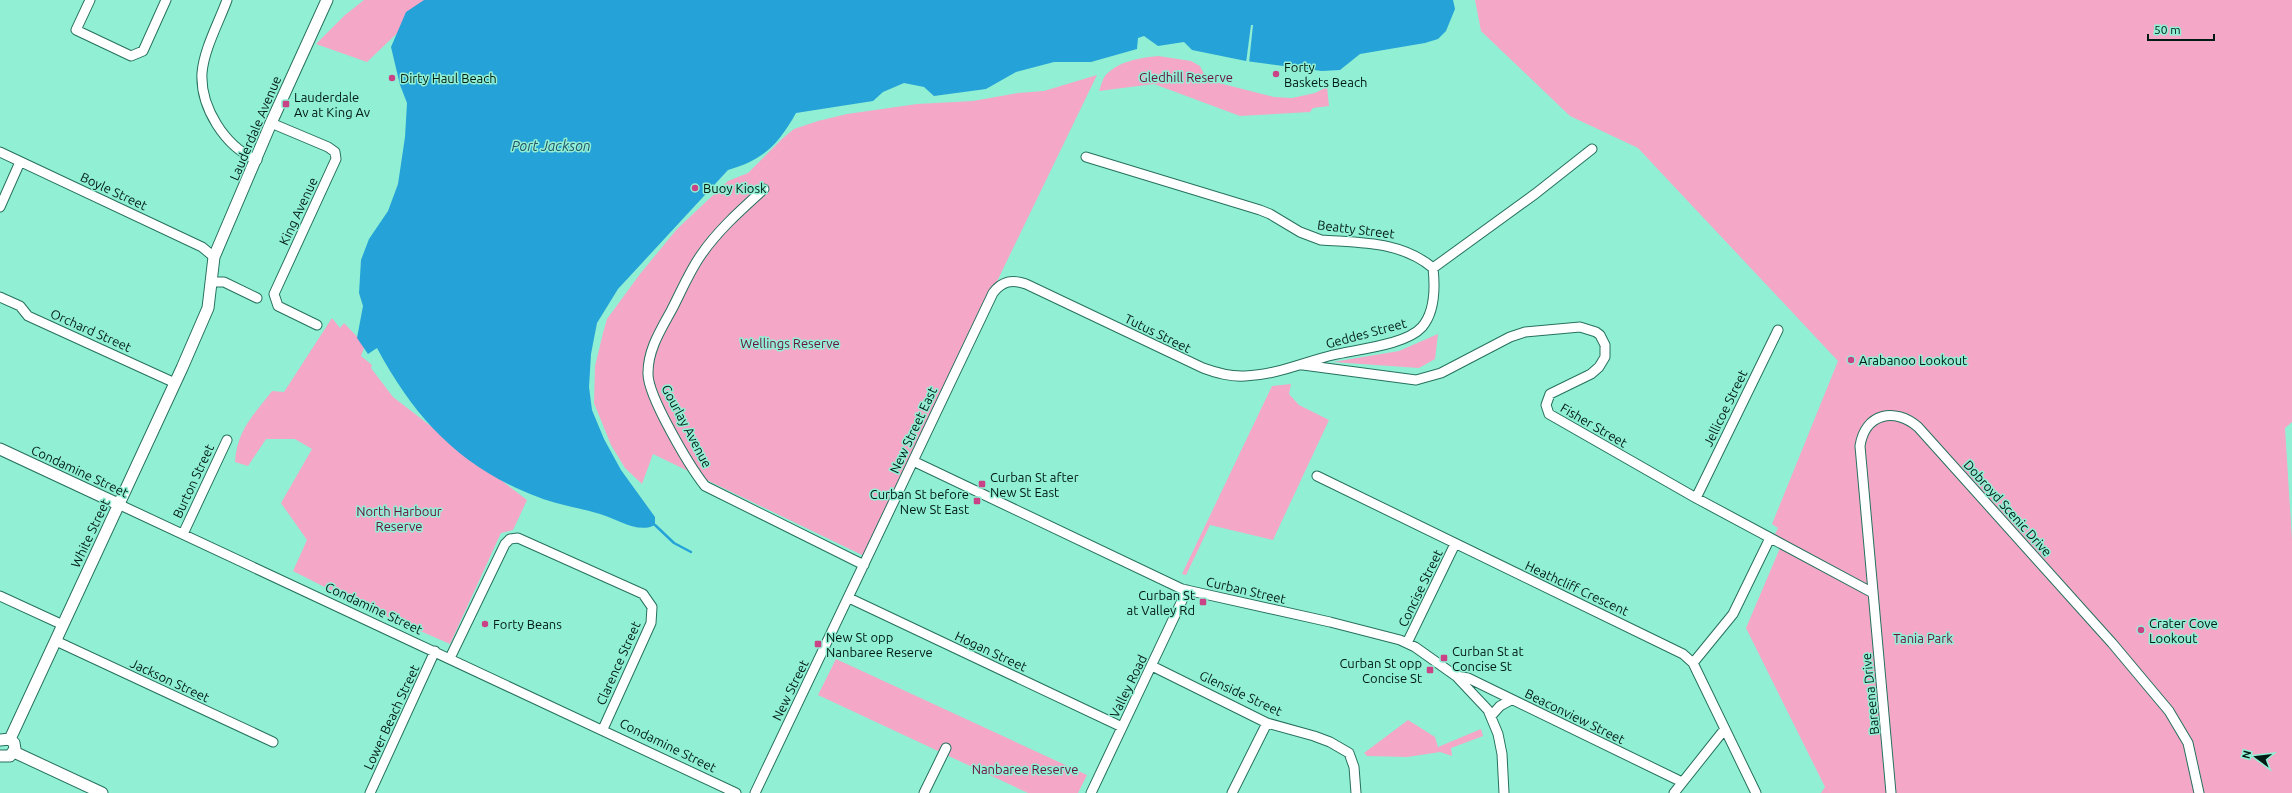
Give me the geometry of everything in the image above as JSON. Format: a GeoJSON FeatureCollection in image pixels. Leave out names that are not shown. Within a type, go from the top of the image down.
{"type":"FeatureCollection","features":[{"type":"Feature","properties":{"kind":"street"},"geometry":{"type":"LineString","coordinates":[[90,0],[76,30],[131,56],[143,51],[166,0]]}},
{"type":"Feature","properties":{"kind":"street"},"geometry":{"type":"LineString","coordinates":[[227,0],[208,50],[202,73],[206,104],[218,126],[228,139],[240,150],[257,160]]}},
{"type":"Feature","properties":{"kind":"street","name":"Lauderdale Avenue"},"geometry":{"type":"LineString","coordinates":[[212,269],[214,257],[257,160],[271,123],[327,0]]}},
{"type":"Feature","properties":{"kind":"street","name":"King Avenue"},"geometry":{"type":"LineString","coordinates":[[271,123],[328,147],[335,152],[336,159],[274,294],[278,306],[317,325]]}},
{"type":"Feature","properties":{"kind":"street"},"geometry":{"type":"LineString","coordinates":[[1433,268],[1535,194],[1592,149]]}},
{"type":"Feature","properties":{"kind":"street","name":"Boyle Street"},"geometry":{"type":"LineString","coordinates":[[0,152],[202,247],[214,257]]}},
{"type":"Feature","properties":{"kind":"street","name":"Beatty Street"},"geometry":{"type":"LineString","coordinates":[[1086,157],[1270,214],[1312,238],[1387,245],[1401,248],[1425,261],[1433,268]]}},
{"type":"Feature","properties":{"kind":"street"},"geometry":{"type":"LineString","coordinates":[[0,207],[20,162]]}},
{"type":"Feature","properties":{"kind":"street","name":"Gourlay Avenue"},"geometry":{"type":"LineString","coordinates":[[764,189],[732,219],[702,254],[656,337],[650,355],[648,374],[661,411],[695,473],[705,486],[864,565]]}},
{"type":"Feature","properties":{"kind":"street","name":"Geddes Street"},"geometry":{"type":"LineString","coordinates":[[1302,365],[1332,355],[1398,340],[1413,335],[1423,326],[1429,316],[1434,290],[1433,268]]}},
{"type":"Feature","properties":{"kind":"street","name":"White Street"},"geometry":{"type":"LineString","coordinates":[[5,740],[56,641],[208,308],[212,269]]}},
{"type":"Feature","properties":{"kind":"street","name":"New Street East"},"geometry":{"type":"LineString","coordinates":[[849,598],[993,293],[1000,285],[1010,281]]}},
{"type":"Feature","properties":{"kind":"street","name":"Tutus Street"},"geometry":{"type":"LineString","coordinates":[[1010,281],[1026,284],[1214,372],[1245,376],[1302,365]]}},
{"type":"Feature","properties":{"kind":"street"},"geometry":{"type":"LineString","coordinates":[[211,282],[224,282],[257,298]]}},
{"type":"Feature","properties":{"kind":"street","name":"Orchard Street"},"geometry":{"type":"LineString","coordinates":[[0,297],[20,306],[28,316],[175,383]]}},
{"type":"Feature","properties":{"kind":"street","name":"Fisher Street"},"geometry":{"type":"LineString","coordinates":[[1302,365],[1416,380],[1440,372],[1525,332],[1552,328],[1586,327],[1596,332],[1603,340],[1605,352],[1602,363],[1591,374],[1550,394],[1546,401],[1547,412],[1562,423],[1696,498],[1873,594]]}},
{"type":"Feature","properties":{"kind":"street","name":"Jellicoe Street"},"geometry":{"type":"LineString","coordinates":[[1696,498],[1778,330]]}},
{"type":"Feature","properties":{"kind":"street","name":"Dobroyd Scenic Drive"},"geometry":{"type":"LineString","coordinates":[[1873,594],[1860,446],[1868,426],[1879,418],[1893,415],[1906,418],[1918,427],[2112,643],[2164,705],[2176,721],[2188,743],[2199,793]]}},
{"type":"Feature","properties":{"kind":"street","name":"Burton Street"},"geometry":{"type":"LineString","coordinates":[[183,534],[227,440]]}},
{"type":"Feature","properties":{"kind":"street","name":"Condamine Street"},"geometry":{"type":"LineString","coordinates":[[0,449],[603,729],[736,793]]}},
{"type":"Feature","properties":{"kind":"street","name":"Curban Street"},"geometry":{"type":"LineString","coordinates":[[913,461],[1187,590],[1330,622],[1407,643],[1456,676],[1491,716],[1502,754],[1504,793]]}},
{"type":"Feature","properties":{"kind":"street","name":"Heathcliff Crescent"},"geometry":{"type":"LineString","coordinates":[[1317,476],[1455,544],[1677,649],[1693,663],[1724,730],[1756,793]]}},
{"type":"Feature","properties":{"kind":"street","name":"Clarence Street"},"geometry":{"type":"LineString","coordinates":[[450,658],[505,544],[510,539],[518,538],[643,594],[652,607],[651,623],[603,729]]}},
{"type":"Feature","properties":{"kind":"street"},"geometry":{"type":"LineString","coordinates":[[1693,663],[1733,614],[1770,538]]}},
{"type":"Feature","properties":{"kind":"street","name":"Concise Street"},"geometry":{"type":"LineString","coordinates":[[1407,643],[1455,544]]}},
{"type":"Feature","properties":{"kind":"street","name":"Valley Road"},"geometry":{"type":"LineString","coordinates":[[1092,793],[1187,590]]}},
{"type":"Feature","properties":{"kind":"street","name":"Bareena Drive"},"geometry":{"type":"LineString","coordinates":[[1873,594],[1891,793]]}},
{"type":"Feature","properties":{"kind":"street"},"geometry":{"type":"LineString","coordinates":[[0,596],[62,625]]}},
{"type":"Feature","properties":{"kind":"street","name":"Hogan Street"},"geometry":{"type":"LineString","coordinates":[[849,598],[1122,728]]}},
{"type":"Feature","properties":{"kind":"street","name":"New Street"},"geometry":{"type":"LineString","coordinates":[[755,793],[849,598]]}},
{"type":"Feature","properties":{"kind":"street","name":"Jackson Street"},"geometry":{"type":"LineString","coordinates":[[56,641],[273,742]]}},
{"type":"Feature","properties":{"kind":"street","name":"Lower Beach Street"},"geometry":{"type":"LineString","coordinates":[[370,793],[435,651]]}},
{"type":"Feature","properties":{"kind":"street","name":"Glenside Street"},"geometry":{"type":"LineString","coordinates":[[1152,666],[1267,723],[1314,736],[1330,742],[1349,753],[1354,767],[1356,792]]}},
{"type":"Feature","properties":{"kind":"street","name":"Beaconview Street"},"geometry":{"type":"LineString","coordinates":[[1456,676],[1468,678],[1682,782]]}},
{"type":"Feature","properties":{"kind":"street"},"geometry":{"type":"LineString","coordinates":[[1491,716],[1500,706],[1511,700]]}},
{"type":"Feature","properties":{"kind":"street"},"geometry":{"type":"LineString","coordinates":[[1232,793],[1267,723]]}},
{"type":"Feature","properties":{"kind":"street"},"geometry":{"type":"LineString","coordinates":[[1674,793],[1724,730]]}},
{"type":"Feature","properties":{"kind":"street"},"geometry":{"type":"LineString","coordinates":[[0,758],[7,758],[14,752],[15,746],[5,740]]}},
{"type":"Feature","properties":{"kind":"street"},"geometry":{"type":"LineString","coordinates":[[924,793],[946,748]]}},
{"type":"Feature","properties":{"kind":"street"},"geometry":{"type":"LineString","coordinates":[[14,752],[102,793]]}},
{"type":"Feature","properties":{"kind":"green space"},"geometry":{"type":"Polygon","coordinates":[[[364,0],[432,0],[367,62],[316,44],[345,15],[364,0]]]}},
{"type":"Feature","properties":{"kind":"green space","name":"Tania Park"},"geometry":{"type":"Polygon","coordinates":[[[1475,0],[2292,0],[2292,422],[2285,428],[2292,540],[2292,793],[1821,793],[1825,787],[1746,628],[1783,541],[1774,536],[1778,528],[1772,524],[1838,361],[1638,148],[1570,116],[1481,31],[1475,0]]]}},
{"type":"Feature","properties":{"kind":"green space","name":"Gledhill Reserve"},"geometry":{"type":"Polygon","coordinates":[[[1158,56],[1191,61],[1200,66],[1207,80],[1274,97],[1292,98],[1315,93],[1327,87],[1329,106],[1313,108],[1310,112],[1240,116],[1154,84],[1099,91],[1105,76],[1116,67],[1137,59],[1158,56]]]}},
{"type":"Feature","properties":{"kind":"green space","name":"Wellings Reserve"},"geometry":{"type":"Polygon","coordinates":[[[1097,75],[864,556],[653,454],[642,484],[625,468],[611,445],[594,403],[595,366],[607,319],[640,274],[677,229],[728,181],[748,173],[794,129],[818,121],[847,114],[917,104],[973,101],[1018,93],[1044,91],[1097,75]]]}},
{"type":"Feature","properties":{"kind":"green space","name":"North Harbour Reserve"},"geometry":{"type":"Polygon","coordinates":[[[332,318],[340,328],[344,323],[365,345],[361,356],[372,365],[371,368],[393,397],[527,500],[513,530],[501,533],[450,644],[354,602],[293,571],[307,540],[281,503],[312,449],[295,439],[266,439],[248,466],[235,462],[239,441],[252,416],[272,391],[284,392],[332,318]]]}},
{"type":"Feature","properties":{"kind":"green space"},"geometry":{"type":"Polygon","coordinates":[[[1438,334],[1435,359],[1419,368],[1333,362],[1399,351],[1438,334]]]}},
{"type":"Feature","properties":{"kind":"green space"},"geometry":{"type":"Polygon","coordinates":[[[1291,384],[1289,394],[1299,405],[1329,420],[1273,540],[1210,525],[1186,575],[1182,574],[1272,386],[1291,384]]]}},
{"type":"Feature","properties":{"kind":"green space","name":"Nanbaree Reserve"},"geometry":{"type":"Polygon","coordinates":[[[836,659],[1087,775],[1078,793],[1028,793],[818,695],[836,659]]]}},
{"type":"Feature","properties":{"kind":"green space"},"geometry":{"type":"Polygon","coordinates":[[[1408,720],[1435,737],[1438,747],[1481,729],[1483,736],[1451,748],[1452,756],[1440,752],[1407,757],[1367,756],[1364,753],[1408,720]]]}},
{"type":"Feature","properties":{"kind":"water","name":"Port Jackson"},"geometry":{"type":"Polygon","coordinates":[[[424,0],[1453,0],[1455,9],[1446,31],[1438,39],[1425,43],[1360,54],[1340,70],[1322,71],[1246,61],[1192,50],[1184,42],[1158,46],[1144,36],[1138,38],[1137,49],[1091,62],[1054,62],[1016,72],[986,89],[934,96],[924,87],[904,83],[883,92],[873,101],[796,113],[783,134],[768,150],[751,161],[728,170],[618,289],[597,323],[591,354],[589,387],[592,410],[604,439],[621,470],[655,517],[655,525],[642,528],[628,525],[600,514],[538,497],[511,485],[463,456],[424,419],[407,397],[377,348],[368,354],[357,338],[363,306],[359,293],[361,260],[369,239],[388,211],[398,184],[405,137],[407,103],[400,85],[391,47],[406,12],[424,0]]]}},
{"type":"Feature","properties":{"kind":"pier"},"geometry":{"type":"Polygon","coordinates":[[[1251,25],[1253,25],[1249,63],[1246,63],[1251,25]]]}},
{"type":"Feature","properties":{"kind":"waterway"},"geometry":{"type":"LineString","coordinates":[[655,525],[674,543],[691,552]]}},
{"type":"Feature","properties":{"kind":"place","name":"Forty Baskets Beach"},"geometry":{"type":"Point","coordinates":[1276,74]}},
{"type":"Feature","properties":{"kind":"place","name":"Dirty Haul Beach"},"geometry":{"type":"Point","coordinates":[392,78]}},
{"type":"Feature","properties":{"kind":"place","name":"Lauderdale Av at King Av"},"geometry":{"type":"Point","coordinates":[286,104]}},
{"type":"Feature","properties":{"kind":"place","name":"Buoy Kiosk"},"geometry":{"type":"Point","coordinates":[695,188]}},
{"type":"Feature","properties":{"kind":"place","name":"Arabanoo Lookout"},"geometry":{"type":"Point","coordinates":[1851,360]}},
{"type":"Feature","properties":{"kind":"place","name":"Curban St after New St East"},"geometry":{"type":"Point","coordinates":[982,484]}},
{"type":"Feature","properties":{"kind":"place","name":"Curban St before New St East"},"geometry":{"type":"Point","coordinates":[977,501]}},
{"type":"Feature","properties":{"kind":"place","name":"Curban St at Valley Rd"},"geometry":{"type":"Point","coordinates":[1203,602]}},
{"type":"Feature","properties":{"kind":"place","name":"Forty Beans"},"geometry":{"type":"Point","coordinates":[485,624]}},
{"type":"Feature","properties":{"kind":"place","name":"Crater Cove Lookout"},"geometry":{"type":"Point","coordinates":[2141,630]}},
{"type":"Feature","properties":{"kind":"place","name":"New St opp Nanbaree Reserve"},"geometry":{"type":"Point","coordinates":[818,644]}},
{"type":"Feature","properties":{"kind":"place","name":"Curban St at Concise St"},"geometry":{"type":"Point","coordinates":[1444,658]}},
{"type":"Feature","properties":{"kind":"place","name":"Curban St opp Concise St"},"geometry":{"type":"Point","coordinates":[1430,670]}}]}
